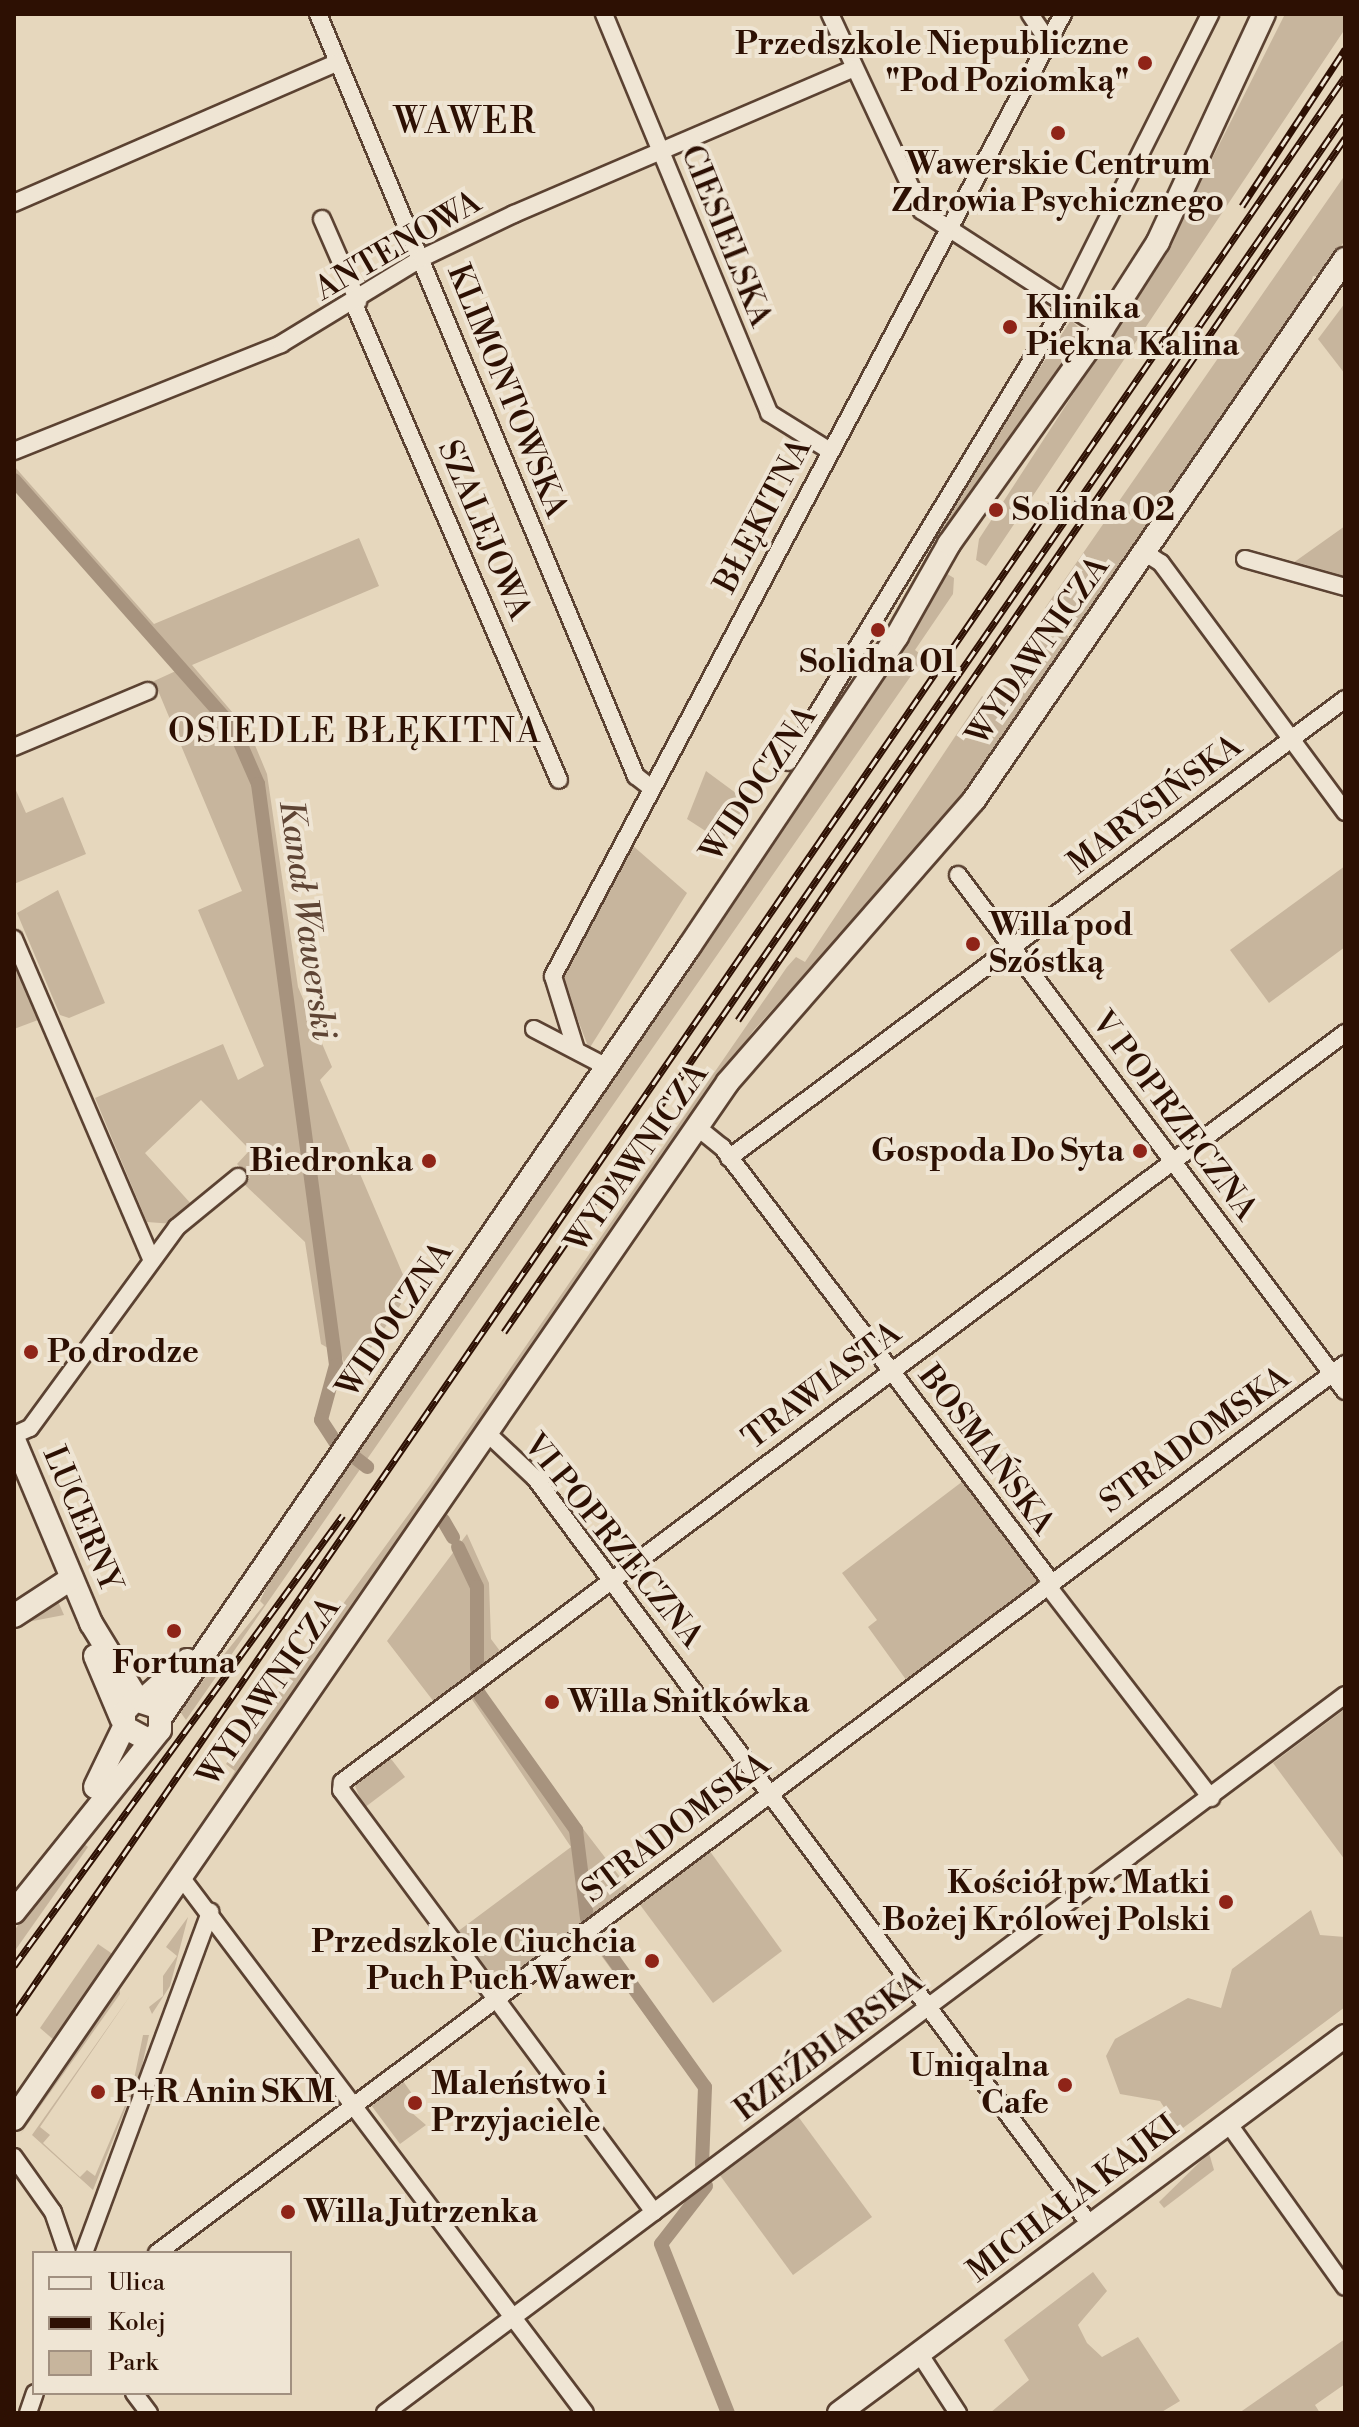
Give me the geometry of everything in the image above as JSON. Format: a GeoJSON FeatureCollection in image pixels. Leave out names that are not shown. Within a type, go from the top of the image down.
{"type":"FeatureCollection","features":[{"type":"Feature","properties":{"kind":"main road","name":"WIDOCZNA"},"geometry":{"type":"LineString","coordinates":[[54,1856],[147,1739],[160,1730],[163,1714],[607,1067],[897,636],[949,544],[1103,328],[1158,242],[1264,14]]}},
{"type":"Feature","properties":{"kind":"main road","name":"WYDAWNICZA"},"geometry":{"type":"LineString","coordinates":[[14,2119],[697,1127],[776,1020],[974,800],[1345,259]]}},
{"type":"Feature","properties":{"kind":"main road","name":"LUCERNY"},"geometry":{"type":"LineString","coordinates":[[14,1438],[91,1623],[123,1724]]}},
{"type":"Feature","properties":{"kind":"main road","name":"WIDOCZNA"},"geometry":{"type":"LineString","coordinates":[[54,1856],[123,1724],[141,1699],[171,1679],[265,1566]]}},
{"type":"Feature","properties":{"kind":"main road"},"geometry":{"type":"LineString","coordinates":[[14,1616],[72,1578]]}},
{"type":"Feature","properties":{"kind":"main road","name":"LUCERNY"},"geometry":{"type":"LineString","coordinates":[[108,1672],[163,1714]]}},
{"type":"Feature","properties":{"kind":"main road"},"geometry":{"type":"LineString","coordinates":[[123,1724],[147,1739]]}},
{"type":"Feature","properties":{"kind":"main road"},"geometry":{"type":"LineString","coordinates":[[14,1912],[54,1856]]}},
{"type":"Feature","properties":{"kind":"main road","name":"MICHAŁA KAJKI"},"geometry":{"type":"LineString","coordinates":[[839,2413],[1345,2036]]}},
{"type":"Feature","properties":{"kind":"street","name":"KLIMONTOWSKA"},"geometry":{"type":"LineString","coordinates":[[318,14],[636,776],[649,786]]}},
{"type":"Feature","properties":{"kind":"street","name":"CIESIELSKA"},"geometry":{"type":"LineString","coordinates":[[604,14],[769,413],[830,451]]}},
{"type":"Feature","properties":{"kind":"street"},"geometry":{"type":"LineString","coordinates":[[830,14],[908,194],[947,230],[1103,328]]}},
{"type":"Feature","properties":{"kind":"street"},"geometry":{"type":"LineString","coordinates":[[1030,14],[1048,41]]}},
{"type":"Feature","properties":{"kind":"street","name":"BŁĘKITNA"},"geometry":{"type":"LineString","coordinates":[[576,1050],[553,976],[649,786],[1063,14]]}},
{"type":"Feature","properties":{"kind":"street","name":"WIDOCZNA"},"geometry":{"type":"LineString","coordinates":[[788,762],[1065,306],[1210,14]]}},
{"type":"Feature","properties":{"kind":"street"},"geometry":{"type":"LineString","coordinates":[[14,203],[338,62]]}},
{"type":"Feature","properties":{"kind":"street","name":"ANTENOWA"},"geometry":{"type":"LineString","coordinates":[[14,451],[269,350],[356,302],[422,258],[660,150],[853,69]]}},
{"type":"Feature","properties":{"kind":"street","name":"SZALEJOWA"},"geometry":{"type":"LineString","coordinates":[[322,219],[559,780]]}},
{"type":"Feature","properties":{"kind":"street"},"geometry":{"type":"LineString","coordinates":[[1144,552],[1161,563],[1345,812]]}},
{"type":"Feature","properties":{"kind":"street"},"geometry":{"type":"LineString","coordinates":[[1245,559],[1345,587]]}},
{"type":"Feature","properties":{"kind":"street"},"geometry":{"type":"LineString","coordinates":[[14,747],[148,691]]}},
{"type":"Feature","properties":{"kind":"street","name":"MARYSIŃSKA"},"geometry":{"type":"LineString","coordinates":[[729,1158],[1345,699]]}},
{"type":"Feature","properties":{"kind":"street","name":"V POPRZECZNA"},"geometry":{"type":"LineString","coordinates":[[958,875],[1173,1161],[1339,1369],[1345,1391]]}},
{"type":"Feature","properties":{"kind":"street"},"geometry":{"type":"LineString","coordinates":[[14,939],[151,1259]]}},
{"type":"Feature","properties":{"kind":"street"},"geometry":{"type":"LineString","coordinates":[[534,1029],[607,1067]]}},
{"type":"Feature","properties":{"kind":"street","name":"TRAWIASTA"},"geometry":{"type":"LineString","coordinates":[[495,1997],[341,1790],[346,1777],[891,1368],[1345,1033]]}},
{"type":"Feature","properties":{"kind":"street","name":"BOSMAŃSKA"},"geometry":{"type":"LineString","coordinates":[[697,1127],[729,1158],[891,1368],[1211,1798]]}},
{"type":"Feature","properties":{"kind":"street"},"geometry":{"type":"LineString","coordinates":[[14,1438],[37,1419],[177,1227],[238,1177]]}},
{"type":"Feature","properties":{"kind":"street","name":"STRADOMSKA"},"geometry":{"type":"LineString","coordinates":[[160,2251],[495,1997],[1339,1369]]}},
{"type":"Feature","properties":{"kind":"street","name":"VI POPRZECZNA"},"geometry":{"type":"LineString","coordinates":[[487,1433],[535,1478],[1091,2226]]}},
{"type":"Feature","properties":{"kind":"street","name":"RZEŹBIARSKA"},"geometry":{"type":"LineString","coordinates":[[385,2413],[1345,1695]]}},
{"type":"Feature","properties":{"kind":"street"},"geometry":{"type":"LineString","coordinates":[[181,1877],[585,2413]]}},
{"type":"Feature","properties":{"kind":"street"},"geometry":{"type":"LineString","coordinates":[[85,2251],[210,1912]]}},
{"type":"Feature","properties":{"kind":"street"},"geometry":{"type":"LineString","coordinates":[[495,1997],[654,2212]]}},
{"type":"Feature","properties":{"kind":"street"},"geometry":{"type":"LineString","coordinates":[[1228,2123],[1345,2287]]}},
{"type":"Feature","properties":{"kind":"street"},"geometry":{"type":"LineString","coordinates":[[14,2157],[53,2212],[66,2251]]}},
{"type":"Feature","properties":{"kind":"street"},"geometry":{"type":"LineString","coordinates":[[919,2353],[958,2413]]}},
{"type":"Feature","properties":{"kind":"street"},"geometry":{"type":"LineString","coordinates":[[136,2395],[149,2413]]}},
{"type":"Feature","properties":{"kind":"green space"},"geometry":{"type":"Polygon","coordinates":[[[1285,14],[1345,14],[1345,29],[986,566],[976,560],[979,539],[1163,256],[1285,14]]]}},
{"type":"Feature","properties":{"kind":"green space"},"geometry":{"type":"Polygon","coordinates":[[[1345,175],[1345,240],[1320,277],[1313,276],[1308,294],[1078,629],[1060,619],[1045,608],[1345,175]]]}},
{"type":"Feature","properties":{"kind":"green space"},"geometry":{"type":"Polygon","coordinates":[[[1345,303],[1345,374],[1318,339],[1345,303]]]}},
{"type":"Feature","properties":{"kind":"green space"},"geometry":{"type":"Polygon","coordinates":[[[1071,320],[1087,336],[932,552],[939,534],[934,530],[1071,320]]]}},
{"type":"Feature","properties":{"kind":"green space"},"geometry":{"type":"Polygon","coordinates":[[[14,466],[154,624],[359,538],[379,586],[192,665],[250,733],[267,774],[298,987],[332,1067],[320,1080],[410,1291],[349,1380],[342,1356],[321,1344],[305,1242],[244,1184],[250,1177],[237,1164],[250,1150],[201,1100],[145,1153],[193,1206],[174,1224],[147,1222],[95,1098],[223,1044],[238,1080],[264,1066],[198,910],[242,891],[154,681],[178,670],[14,486],[14,466]]]}},
{"type":"Feature","properties":{"kind":"green space"},"geometry":{"type":"Polygon","coordinates":[[[1345,526],[1345,578],[1293,563],[1345,526]]]}},
{"type":"Feature","properties":{"kind":"green space"},"geometry":{"type":"Polygon","coordinates":[[[944,572],[954,578],[953,594],[915,650],[924,657],[186,1720],[179,1710],[264,1605],[260,1601],[279,1561],[944,572]]]}},
{"type":"Feature","properties":{"kind":"green space"},"geometry":{"type":"Polygon","coordinates":[[[1058,627],[1071,639],[997,748],[943,822],[753,1031],[210,1814],[235,1771],[226,1764],[430,1485],[787,967],[796,957],[805,962],[982,696],[992,703],[1043,628],[1058,627]]]}},
{"type":"Feature","properties":{"kind":"green space"},"geometry":{"type":"Polygon","coordinates":[[[706,771],[748,802],[721,841],[687,819],[706,771]]]}},
{"type":"Feature","properties":{"kind":"green space"},"geometry":{"type":"Polygon","coordinates":[[[14,786],[26,813],[63,797],[86,854],[14,884],[14,786]]]}},
{"type":"Feature","properties":{"kind":"green space"},"geometry":{"type":"Polygon","coordinates":[[[632,845],[687,893],[589,1049],[560,973],[632,845]]]}},
{"type":"Feature","properties":{"kind":"green space"},"geometry":{"type":"Polygon","coordinates":[[[1345,866],[1345,947],[1269,1003],[1230,950],[1345,866]]]}},
{"type":"Feature","properties":{"kind":"green space"},"geometry":{"type":"Polygon","coordinates":[[[58,890],[105,1003],[69,1018],[60,1015],[17,913],[58,890]]]}},
{"type":"Feature","properties":{"kind":"green space"},"geometry":{"type":"Polygon","coordinates":[[[14,963],[38,1020],[14,1029],[14,963]]]}},
{"type":"Feature","properties":{"kind":"green space"},"geometry":{"type":"Polygon","coordinates":[[[967,1478],[1039,1581],[907,1681],[868,1627],[877,1620],[842,1573],[967,1478]]]}},
{"type":"Feature","properties":{"kind":"green space"},"geometry":{"type":"Polygon","coordinates":[[[467,1534],[489,1583],[491,1639],[500,1651],[434,1702],[387,1641],[467,1534]]]}},
{"type":"Feature","properties":{"kind":"green space"},"geometry":{"type":"Polygon","coordinates":[[[57,1599],[64,1615],[17,1624],[57,1599]]]}},
{"type":"Feature","properties":{"kind":"green space"},"geometry":{"type":"Polygon","coordinates":[[[483,1685],[495,1714],[630,1890],[499,1983],[457,1932],[571,1847],[469,1695],[483,1685]]]}},
{"type":"Feature","properties":{"kind":"green space"},"geometry":{"type":"Polygon","coordinates":[[[1345,1709],[1345,1860],[1273,1763],[1345,1709]]]}},
{"type":"Feature","properties":{"kind":"green space"},"geometry":{"type":"Polygon","coordinates":[[[388,1755],[405,1777],[364,1808],[353,1781],[388,1755]]]}},
{"type":"Feature","properties":{"kind":"green space"},"geometry":{"type":"Polygon","coordinates":[[[78,1839],[88,1847],[14,1952],[14,1931],[78,1839]]]}},
{"type":"Feature","properties":{"kind":"green space"},"geometry":{"type":"Polygon","coordinates":[[[709,1850],[782,1951],[713,2003],[638,1902],[709,1850]]]}},
{"type":"Feature","properties":{"kind":"green space"},"geometry":{"type":"Polygon","coordinates":[[[1311,1910],[1320,1935],[1345,1937],[1345,2007],[1179,2131],[1160,2101],[1120,2094],[1106,2056],[1115,2039],[1188,1998],[1221,2008],[1232,1969],[1311,1910]]]}},
{"type":"Feature","properties":{"kind":"green space"},"geometry":{"type":"Polygon","coordinates":[[[188,1917],[170,1986],[152,2014],[149,2007],[163,1996],[163,1976],[177,1956],[166,1947],[188,1917]]]}},
{"type":"Feature","properties":{"kind":"green space"},"geometry":{"type":"Polygon","coordinates":[[[600,1930],[706,2078],[707,2160],[698,2167],[699,2089],[589,1939],[600,1930]]]}},
{"type":"Feature","properties":{"kind":"green space"},"geometry":{"type":"Polygon","coordinates":[[[98,1944],[114,1955],[55,2041],[40,2028],[98,1944]]]}},
{"type":"Feature","properties":{"kind":"green space"},"geometry":{"type":"Polygon","coordinates":[[[120,1989],[120,1994],[20,2135],[66,2063],[120,1989]]]}},
{"type":"Feature","properties":{"kind":"green space"},"geometry":{"type":"Polygon","coordinates":[[[130,1996],[40,2127],[50,2135],[43,2143],[80,2177],[87,2170],[95,2176],[132,2089],[143,2035],[149,2035],[141,2070],[93,2190],[32,2135],[130,1996]]]}},
{"type":"Feature","properties":{"kind":"green space"},"geometry":{"type":"Polygon","coordinates":[[[403,2081],[415,2098],[404,2106],[426,2125],[400,2144],[371,2105],[403,2081]]]}},
{"type":"Feature","properties":{"kind":"green space"},"geometry":{"type":"Polygon","coordinates":[[[797,2115],[872,2217],[793,2275],[719,2174],[797,2115]]]}},
{"type":"Feature","properties":{"kind":"green space"},"geometry":{"type":"Polygon","coordinates":[[[1209,2153],[1214,2170],[1164,2208],[1159,2202],[1209,2153]]]}},
{"type":"Feature","properties":{"kind":"green space"},"geometry":{"type":"Polygon","coordinates":[[[1093,2272],[1107,2291],[1078,2325],[1087,2343],[1102,2357],[1138,2337],[1180,2401],[1160,2413],[990,2413],[1029,2380],[1004,2340],[1093,2272]]]}},
{"type":"Feature","properties":{"kind":"green space"},"geometry":{"type":"Polygon","coordinates":[[[1345,2339],[1345,2384],[1315,2405],[1320,2413],[1239,2413],[1345,2339]]]}},
{"type":"Feature","properties":{"kind":"waterway","name":"Kanał Wawerski"},"geometry":{"type":"LineString","coordinates":[[14,480],[234,729],[258,784],[336,1365],[321,1420],[337,1445]]}},
{"type":"Feature","properties":{"kind":"waterway","name":"Kanał Wawerski"},"geometry":{"type":"LineString","coordinates":[[353,1456],[367,1467]]}},
{"type":"Feature","properties":{"kind":"waterway","name":"Kanał Wawerski"},"geometry":{"type":"LineString","coordinates":[[443,1520],[453,1537]]}},
{"type":"Feature","properties":{"kind":"waterway","name":"Kanał Wawerski"},"geometry":{"type":"LineString","coordinates":[[458,1547],[477,1587],[477,1668]]}},
{"type":"Feature","properties":{"kind":"waterway","name":"Kanał Wawerski"},"geometry":{"type":"LineString","coordinates":[[477,1691],[576,1830],[587,1918]]}},
{"type":"Feature","properties":{"kind":"waterway","name":"Kanał Wawerski"},"geometry":{"type":"LineString","coordinates":[[596,1935],[705,2087],[702,2165]]}},
{"type":"Feature","properties":{"kind":"waterway","name":"Kanał Wawerski"},"geometry":{"type":"LineString","coordinates":[[706,2186],[661,2244],[728,2413]]}},
{"type":"Feature","properties":{"kind":"railway"},"geometry":{"type":"LineString","coordinates":[[1242,206],[1345,49]]}},
{"type":"Feature","properties":{"kind":"railway"},"geometry":{"type":"LineString","coordinates":[[14,2014],[1345,77]]}},
{"type":"Feature","properties":{"kind":"railway"},"geometry":{"type":"LineString","coordinates":[[504,1332],[1345,115]]}},
{"type":"Feature","properties":{"kind":"railway"},"geometry":{"type":"LineString","coordinates":[[738,1020],[1345,138]]}},
{"type":"Feature","properties":{"kind":"railway"},"geometry":{"type":"LineString","coordinates":[[14,1966],[343,1515]]}},
{"type":"Feature","properties":{"kind":"place","name":"Przedszkole Niepubliczne \"Pod Poziomką\""},"geometry":{"type":"Point","coordinates":[1145,63]}},
{"type":"Feature","properties":{"kind":"place","name":"Wawerskie Centrum Zdrowia Psychicznego"},"geometry":{"type":"Point","coordinates":[1058,133]}},
{"type":"Feature","properties":{"kind":"place","name":"Klinika Piękna Kalina"},"geometry":{"type":"Point","coordinates":[1010,327]}},
{"type":"Feature","properties":{"kind":"place","name":"Solidna 02"},"geometry":{"type":"Point","coordinates":[996,510]}},
{"type":"Feature","properties":{"kind":"place","name":"Solidna 01"},"geometry":{"type":"Point","coordinates":[878,630]}},
{"type":"Feature","properties":{"kind":"place","name":"Willa pod Szóstką"},"geometry":{"type":"Point","coordinates":[973,944]}},
{"type":"Feature","properties":{"kind":"place","name":"Gospoda Do Syta"},"geometry":{"type":"Point","coordinates":[1140,1151]}},
{"type":"Feature","properties":{"kind":"place","name":"Biedronka"},"geometry":{"type":"Point","coordinates":[429,1161]}},
{"type":"Feature","properties":{"kind":"place","name":"Po drodze"},"geometry":{"type":"Point","coordinates":[31,1352]}},
{"type":"Feature","properties":{"kind":"place","name":"Fortuna"},"geometry":{"type":"Point","coordinates":[174,1631]}},
{"type":"Feature","properties":{"kind":"place","name":"Willa Snitkówka"},"geometry":{"type":"Point","coordinates":[552,1702]}},
{"type":"Feature","properties":{"kind":"place","name":"Kościół pw. Matki Bożej Królowej Polski"},"geometry":{"type":"Point","coordinates":[1226,1902]}},
{"type":"Feature","properties":{"kind":"place","name":"Przedszkole Ciuchcia Puch Puch Wawer"},"geometry":{"type":"Point","coordinates":[652,1961]}},
{"type":"Feature","properties":{"kind":"place","name":"Uniqalna Cafe"},"geometry":{"type":"Point","coordinates":[1065,2085]}},
{"type":"Feature","properties":{"kind":"place","name":"P+R Anin SKM"},"geometry":{"type":"Point","coordinates":[98,2092]}},
{"type":"Feature","properties":{"kind":"place","name":"Maleństwo i Przyjaciele"},"geometry":{"type":"Point","coordinates":[415,2103]}},
{"type":"Feature","properties":{"kind":"place","name":"Willa Jutrzenka"},"geometry":{"type":"Point","coordinates":[288,2212]}},
{"type":"Feature","properties":{"kind":"district","name":"WAWER"},"geometry":{"type":"Point","coordinates":[465,123]}},
{"type":"Feature","properties":{"kind":"district","name":"OSIEDLE BŁĘKITNA"},"geometry":{"type":"Point","coordinates":[355,733]}}]}
